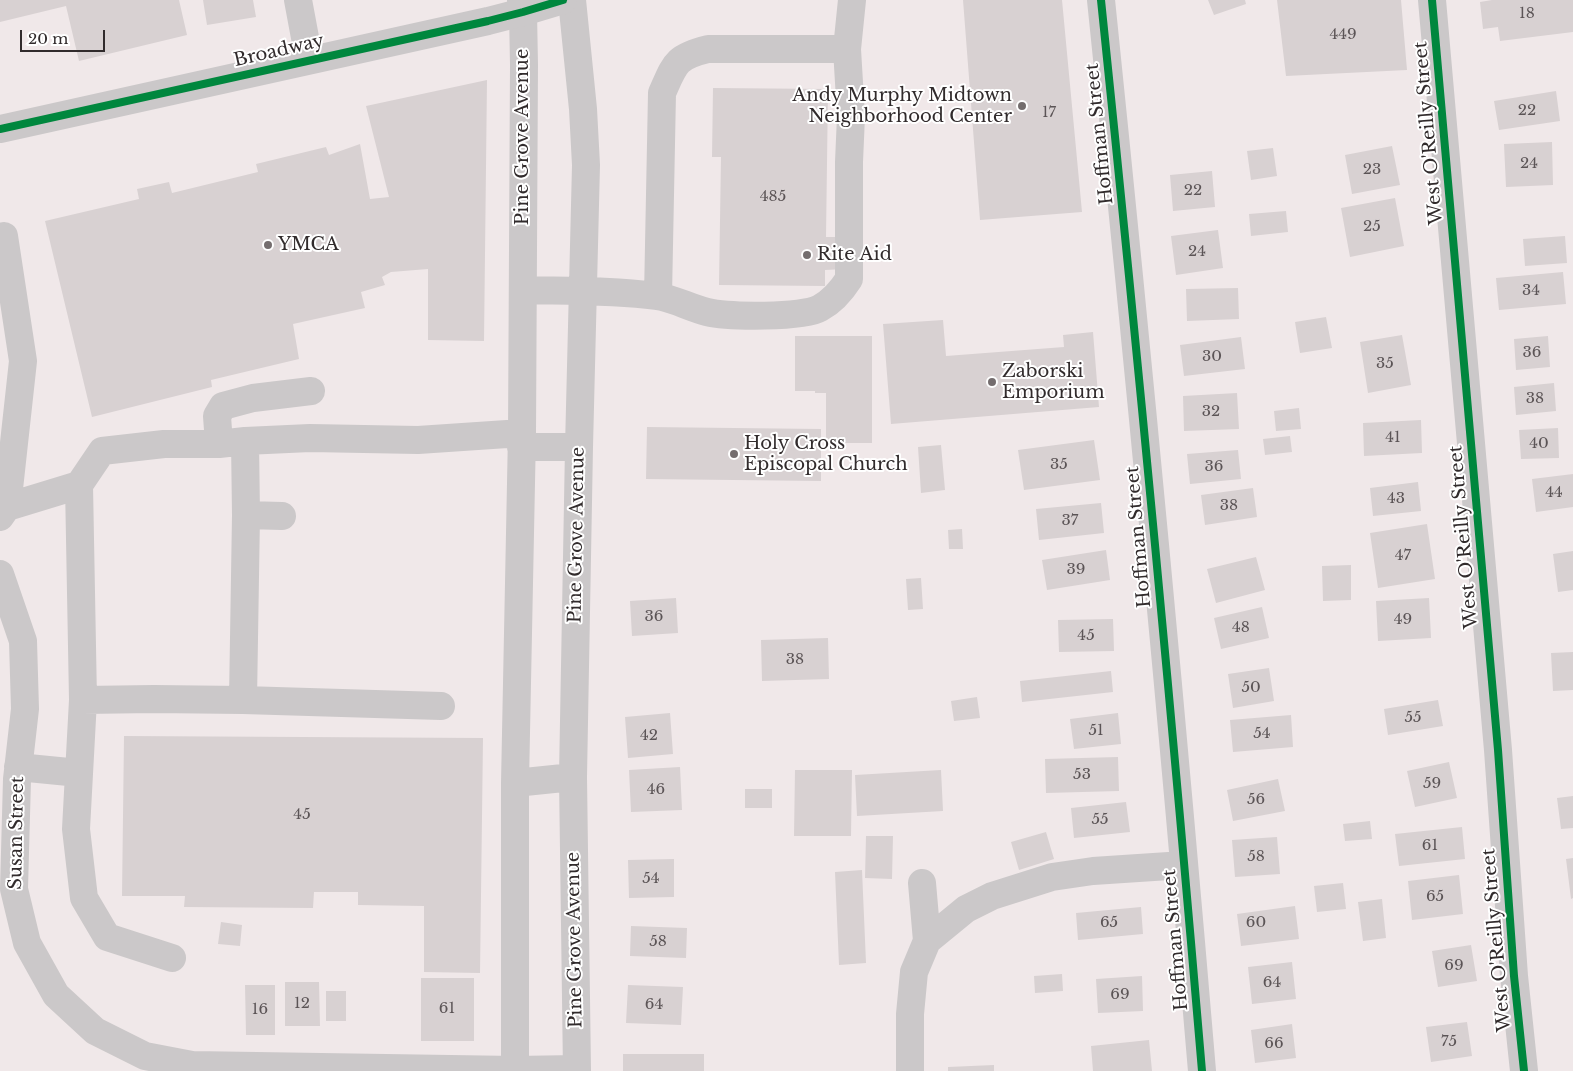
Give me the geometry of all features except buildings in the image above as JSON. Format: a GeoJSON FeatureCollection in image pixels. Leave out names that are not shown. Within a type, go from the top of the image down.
{"type":"FeatureCollection","features":[{"type":"Feature","properties":{"kind":"main road"},"geometry":{"type":"LineString","coordinates":[[298,0],[309,59]]}},
{"type":"Feature","properties":{"kind":"main road","name":"Broadway"},"geometry":{"type":"LineString","coordinates":[[0,129],[309,59],[522,6],[563,0]]}},
{"type":"Feature","properties":{"kind":"main road","name":"Pine Grove Avenue"},"geometry":{"type":"LineString","coordinates":[[572,0],[583,109],[586,165],[573,777],[577,1070]]}},
{"type":"Feature","properties":{"kind":"main road"},"geometry":{"type":"LineString","coordinates":[[522,290],[582,291],[658,296],[708,312],[748,316],[800,313],[819,309],[840,293],[849,279],[851,116],[847,49],[852,0]]}},
{"type":"Feature","properties":{"kind":"main road","name":"Hoffman Street"},"geometry":{"type":"LineString","coordinates":[[1100,0],[1130,277],[1202,1071]]}},
{"type":"Feature","properties":{"kind":"main road","name":"West O'Reilly Street"},"geometry":{"type":"LineString","coordinates":[[1432,0],[1498,750],[1514,976],[1524,1071]]}},
{"type":"Feature","properties":{"kind":"main road","name":"Pine Grove Avenue"},"geometry":{"type":"LineString","coordinates":[[515,1071],[515,783],[521,440],[522,6]]}},
{"type":"Feature","properties":{"kind":"main road"},"geometry":{"type":"LineString","coordinates":[[658,296],[662,93],[675,65],[689,54],[708,49],[847,49]]}},
{"type":"Feature","properties":{"kind":"main road"},"geometry":{"type":"LineString","coordinates":[[4,236],[24,361],[4,512],[79,485]]}},
{"type":"Feature","properties":{"kind":"main road"},"geometry":{"type":"LineString","coordinates":[[243,700],[246,515],[232,443],[217,416],[223,406],[253,398],[311,391]]}},
{"type":"Feature","properties":{"kind":"main road"},"geometry":{"type":"LineString","coordinates":[[172,958],[107,937],[84,898],[76,829],[84,700],[79,485],[102,451],[164,444],[232,443],[310,438],[521,440],[579,448]]}},
{"type":"Feature","properties":{"kind":"main road"},"geometry":{"type":"LineString","coordinates":[[246,515],[282,516]]}},
{"type":"Feature","properties":{"kind":"main road","name":"Susan Street"},"geometry":{"type":"LineString","coordinates":[[0,574],[23,641],[25,709],[18,767],[14,889],[27,943],[56,996],[95,1031],[145,1056],[192,1068],[577,1070]]}},
{"type":"Feature","properties":{"kind":"main road"},"geometry":{"type":"LineString","coordinates":[[84,700],[243,700],[441,706]]}},
{"type":"Feature","properties":{"kind":"main road"},"geometry":{"type":"LineString","coordinates":[[18,767],[79,773]]}},
{"type":"Feature","properties":{"kind":"main road"},"geometry":{"type":"LineString","coordinates":[[515,783],[573,777]]}},
{"type":"Feature","properties":{"kind":"main road"},"geometry":{"type":"LineString","coordinates":[[927,941],[966,909],[992,896],[1052,877],[1093,871],[1184,865]]}},
{"type":"Feature","properties":{"kind":"main road"},"geometry":{"type":"LineString","coordinates":[[910,1071],[910,1014],[914,972],[927,941],[922,883]]}},
{"type":"Feature","properties":{"kind":"cycle path"},"geometry":{"type":"LineString","coordinates":[[0,129],[488,21],[563,0]]}},
{"type":"Feature","properties":{"kind":"cycle path"},"geometry":{"type":"LineString","coordinates":[[1101,0],[1154,536],[1202,1071]]}},
{"type":"Feature","properties":{"kind":"cycle path"},"geometry":{"type":"LineString","coordinates":[[1432,0],[1498,750],[1514,976],[1524,1071]]}},
{"type":"Feature","properties":{"kind":"place","name":"Andy Murphy Midtown Neighborhood Center"},"geometry":{"type":"Point","coordinates":[1022,106]}},
{"type":"Feature","properties":{"kind":"place","name":"YMCA"},"geometry":{"type":"Point","coordinates":[268,245]}},
{"type":"Feature","properties":{"kind":"place","name":"Rite Aid"},"geometry":{"type":"Point","coordinates":[807,255]}},
{"type":"Feature","properties":{"kind":"place","name":"Zaborski Emporium"},"geometry":{"type":"Point","coordinates":[992,382]}},
{"type":"Feature","properties":{"kind":"place","name":"Holy Cross Episcopal Church"},"geometry":{"type":"Point","coordinates":[734,454]}}]}
